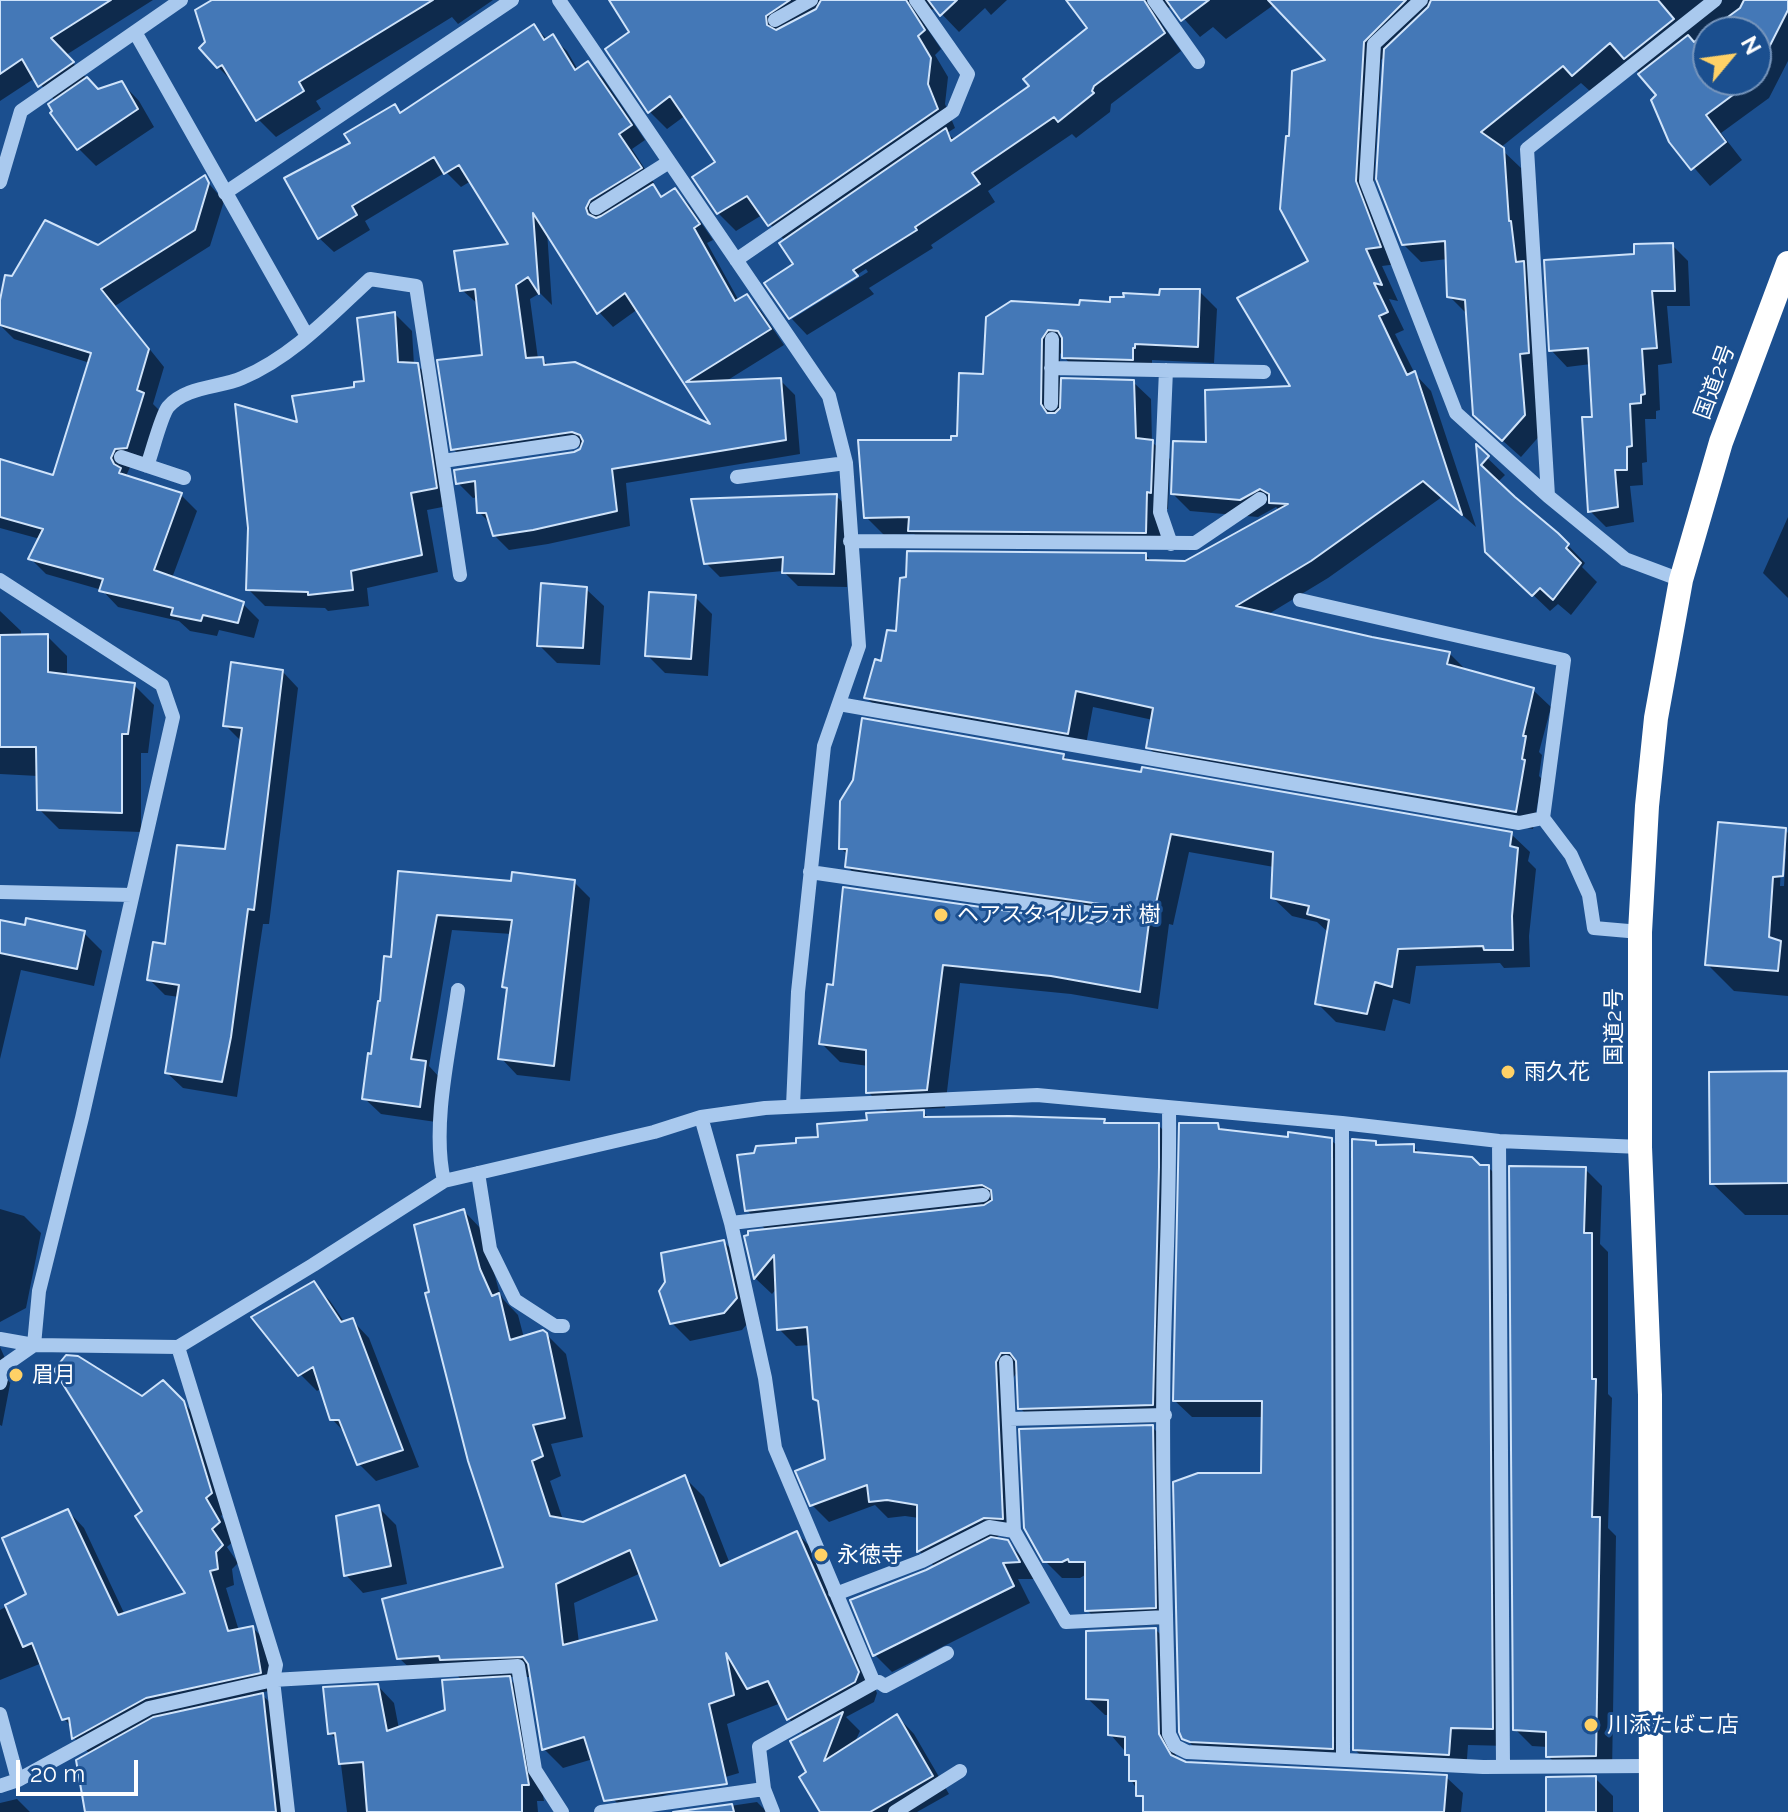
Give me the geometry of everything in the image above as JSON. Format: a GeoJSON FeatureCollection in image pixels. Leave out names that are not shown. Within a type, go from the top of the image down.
{"type":"FeatureCollection","features":[{"type":"Feature","properties":{"kind":"highway","name":"国道2号"},"geometry":{"type":"LineString","coordinates":[[1651,1812],[1650,1395],[1640,1147],[1640,932],[1647,806],[1656,718],[1681,580],[1721,442],[1788,263]]}},
{"type":"Feature","properties":{"kind":"street"},"geometry":{"type":"LineString","coordinates":[[0,182],[21,111],[181,0]]}},
{"type":"Feature","properties":{"kind":"street"},"geometry":{"type":"LineString","coordinates":[[225,193],[512,0]]}},
{"type":"Feature","properties":{"kind":"street"},"geometry":{"type":"LineString","coordinates":[[559,0],[829,396],[846,463],[859,646],[824,746],[798,992],[793,1106]]}},
{"type":"Feature","properties":{"kind":"street"},"geometry":{"type":"LineString","coordinates":[[775,20],[811,0]]}},
{"type":"Feature","properties":{"kind":"street"},"geometry":{"type":"LineString","coordinates":[[736,260],[953,111],[968,74],[916,0]]}},
{"type":"Feature","properties":{"kind":"street"},"geometry":{"type":"LineString","coordinates":[[1154,0],[1198,62]]}},
{"type":"Feature","properties":{"kind":"street"},"geometry":{"type":"LineString","coordinates":[[1421,0],[1374,44],[1366,181],[1456,413],[1548,496],[1625,559],[1681,580]]}},
{"type":"Feature","properties":{"kind":"street"},"geometry":{"type":"LineString","coordinates":[[1548,496],[1527,149],[1715,0]]}},
{"type":"Feature","properties":{"kind":"street"},"geometry":{"type":"LineString","coordinates":[[135,32],[307,336]]}},
{"type":"Feature","properties":{"kind":"street"},"geometry":{"type":"LineString","coordinates":[[596,208],[669,162]]}},
{"type":"Feature","properties":{"kind":"street"},"geometry":{"type":"LineString","coordinates":[[147,466],[168,408],[192,391],[241,378],[264,367],[307,336],[370,279],[416,286],[460,575]]}},
{"type":"Feature","properties":{"kind":"street"},"geometry":{"type":"LineString","coordinates":[[1051,404],[1052,339]]}},
{"type":"Feature","properties":{"kind":"street"},"geometry":{"type":"LineString","coordinates":[[1051,368],[1264,372]]}},
{"type":"Feature","properties":{"kind":"street"},"geometry":{"type":"LineString","coordinates":[[1166,370],[1160,512],[1171,544]]}},
{"type":"Feature","properties":{"kind":"street"},"geometry":{"type":"LineString","coordinates":[[443,461],[573,442]]}},
{"type":"Feature","properties":{"kind":"street"},"geometry":{"type":"LineString","coordinates":[[121,457],[184,478]]}},
{"type":"Feature","properties":{"kind":"street"},"geometry":{"type":"LineString","coordinates":[[737,477],[846,463]]}},
{"type":"Feature","properties":{"kind":"street"},"geometry":{"type":"LineString","coordinates":[[850,541],[1195,543],[1260,499]]}},
{"type":"Feature","properties":{"kind":"street"},"geometry":{"type":"LineString","coordinates":[[0,580],[162,685],[173,717],[82,1118],[39,1291],[34,1345],[4,1366],[0,1383]]}},
{"type":"Feature","properties":{"kind":"street"},"geometry":{"type":"LineString","coordinates":[[1300,600],[1564,660],[1543,818],[1571,855],[1589,895],[1594,928],[1640,932]]}},
{"type":"Feature","properties":{"kind":"street"},"geometry":{"type":"LineString","coordinates":[[839,704],[1519,823],[1543,818]]}},
{"type":"Feature","properties":{"kind":"street"},"geometry":{"type":"LineString","coordinates":[[810,872],[1099,914]]}},
{"type":"Feature","properties":{"kind":"street"},"geometry":{"type":"LineString","coordinates":[[0,892],[132,895]]}},
{"type":"Feature","properties":{"kind":"street"},"geometry":{"type":"LineString","coordinates":[[444,1181],[439,1159],[441,1120],[458,990]]}},
{"type":"Feature","properties":{"kind":"street"},"geometry":{"type":"LineString","coordinates":[[0,1339],[34,1345],[178,1347],[444,1181],[654,1132],[701,1117],[793,1106],[1037,1095],[1499,1141],[1640,1147]]}},
{"type":"Feature","properties":{"kind":"street"},"geometry":{"type":"LineString","coordinates":[[1169,1108],[1166,1617],[1169,1734],[1175,1746],[1187,1752],[1503,1766],[1649,1766]]}},
{"type":"Feature","properties":{"kind":"street"},"geometry":{"type":"LineString","coordinates":[[701,1117],[731,1223],[765,1378],[775,1448],[874,1683]]}},
{"type":"Feature","properties":{"kind":"street"},"geometry":{"type":"LineString","coordinates":[[1342,1123],[1343,1759]]}},
{"type":"Feature","properties":{"kind":"street"},"geometry":{"type":"LineString","coordinates":[[1499,1141],[1503,1766]]}},
{"type":"Feature","properties":{"kind":"street"},"geometry":{"type":"LineString","coordinates":[[478,1173],[490,1249],[515,1300],[555,1326],[563,1326]]}},
{"type":"Feature","properties":{"kind":"street"},"geometry":{"type":"LineString","coordinates":[[731,1223],[983,1195]]}},
{"type":"Feature","properties":{"kind":"street"},"geometry":{"type":"LineString","coordinates":[[178,1347],[276,1665],[273,1680],[288,1812]]}},
{"type":"Feature","properties":{"kind":"street"},"geometry":{"type":"LineString","coordinates":[[1006,1362],[1014,1531],[1066,1622],[1166,1617]]}},
{"type":"Feature","properties":{"kind":"street"},"geometry":{"type":"LineString","coordinates":[[1009,1419],[1165,1415]]}},
{"type":"Feature","properties":{"kind":"street"},"geometry":{"type":"LineString","coordinates":[[835,1592],[922,1561],[989,1527],[1014,1531]]}},
{"type":"Feature","properties":{"kind":"street"},"geometry":{"type":"LineString","coordinates":[[773,1812],[764,1789],[759,1747],[874,1683],[885,1686],[947,1653]]}},
{"type":"Feature","properties":{"kind":"street"},"geometry":{"type":"LineString","coordinates":[[0,1786],[18,1780],[149,1708],[273,1680],[518,1666],[535,1770],[562,1812]]}},
{"type":"Feature","properties":{"kind":"street"},"geometry":{"type":"LineString","coordinates":[[0,1714],[18,1780]]}},
{"type":"Feature","properties":{"kind":"street"},"geometry":{"type":"LineString","coordinates":[[895,1812],[960,1771]]}},
{"type":"Feature","properties":{"kind":"street"},"geometry":{"type":"LineString","coordinates":[[601,1812],[764,1789]]}},
{"type":"Feature","properties":{"kind":"building"},"geometry":{"type":"Polygon","coordinates":[[[0,0],[111,0],[51,38],[74,62],[38,87],[22,59],[0,74],[0,0]]]}},
{"type":"Feature","properties":{"kind":"building"},"geometry":{"type":"Polygon","coordinates":[[[212,0],[433,0],[299,82],[304,91],[256,121],[222,65],[217,68],[199,48],[205,42],[195,10],[212,0]]]}},
{"type":"Feature","properties":{"kind":"building"},"geometry":{"type":"Polygon","coordinates":[[[609,0],[790,0],[766,16],[767,25],[776,30],[816,9],[821,0],[906,0],[925,30],[918,36],[931,58],[928,84],[938,109],[768,226],[747,196],[717,214],[692,177],[715,162],[670,96],[648,113],[605,49],[629,32],[609,0]]]}},
{"type":"Feature","properties":{"kind":"building"},"geometry":{"type":"Polygon","coordinates":[[[928,0],[957,0],[940,16],[928,0]]]}},
{"type":"Feature","properties":{"kind":"building"},"geometry":{"type":"Polygon","coordinates":[[[1066,0],[1144,0],[1165,33],[1094,86],[1094,93],[1058,122],[1054,117],[972,173],[980,184],[915,227],[917,230],[853,270],[858,276],[789,319],[764,283],[793,264],[779,243],[946,128],[951,141],[1029,86],[1023,79],[1087,28],[1066,0]]]}},
{"type":"Feature","properties":{"kind":"building"},"geometry":{"type":"Polygon","coordinates":[[[1166,0],[1209,0],[1181,21],[1166,0]]]}},
{"type":"Feature","properties":{"kind":"building"},"geometry":{"type":"Polygon","coordinates":[[[1268,0],[1406,0],[1364,42],[1356,181],[1381,247],[1366,249],[1382,285],[1374,283],[1388,312],[1379,316],[1407,375],[1415,371],[1462,515],[1423,481],[1311,561],[1236,606],[1450,652],[1447,664],[1534,688],[1523,736],[1526,736],[1522,759],[1525,760],[1516,812],[1146,748],[1153,708],[1076,691],[1068,734],[864,698],[875,659],[881,661],[887,630],[896,631],[900,578],[906,577],[907,551],[1146,553],[1146,560],[1185,561],[1288,504],[1269,503],[1269,494],[1260,489],[1240,500],[1171,494],[1173,441],[1206,442],[1205,390],[1290,386],[1237,298],[1308,261],[1280,209],[1286,136],[1289,136],[1292,71],[1325,60],[1268,0]]]}},
{"type":"Feature","properties":{"kind":"building"},"geometry":{"type":"Polygon","coordinates":[[[1431,0],[1658,0],[1674,19],[1624,59],[1610,43],[1572,76],[1563,66],[1481,132],[1504,148],[1509,221],[1516,262],[1524,261],[1529,353],[1520,354],[1525,415],[1502,441],[1473,415],[1465,300],[1447,297],[1445,241],[1402,245],[1376,179],[1384,49],[1428,7],[1431,0]]]}},
{"type":"Feature","properties":{"kind":"building"},"geometry":{"type":"Polygon","coordinates":[[[1744,0],[1788,0],[1788,10],[1772,42],[1772,16],[1729,16],[1740,8],[1744,0]]]}},
{"type":"Feature","properties":{"kind":"building"},"geometry":{"type":"Polygon","coordinates":[[[534,24],[544,40],[553,34],[575,70],[588,61],[632,125],[619,134],[642,168],[590,200],[586,208],[588,214],[596,218],[601,216],[653,184],[661,197],[675,188],[700,224],[694,228],[735,301],[747,294],[771,329],[686,382],[781,378],[786,440],[612,469],[617,511],[493,536],[486,513],[477,513],[475,481],[456,484],[454,470],[574,452],[580,449],[583,441],[580,435],[572,432],[451,450],[437,360],[482,355],[475,289],[460,291],[454,251],[508,244],[459,165],[444,174],[434,157],[352,206],[357,215],[318,239],[284,178],[350,143],[344,134],[395,104],[400,113],[534,24]],[[533,213],[539,294],[528,277],[516,285],[526,358],[543,357],[544,365],[575,362],[710,424],[625,293],[597,314],[533,213]]]}},
{"type":"Feature","properties":{"kind":"building"},"geometry":{"type":"Polygon","coordinates":[[[1688,35],[1692,40],[1692,96],[1732,96],[1706,115],[1726,142],[1691,170],[1669,142],[1651,100],[1656,95],[1638,74],[1688,35]]]}},
{"type":"Feature","properties":{"kind":"building"},"geometry":{"type":"Polygon","coordinates":[[[87,77],[98,89],[122,81],[138,109],[77,150],[50,113],[48,104],[87,77]]]}},
{"type":"Feature","properties":{"kind":"building"},"geometry":{"type":"Polygon","coordinates":[[[205,175],[209,183],[195,230],[101,289],[149,349],[137,390],[144,393],[127,448],[115,449],[111,458],[121,468],[119,473],[182,493],[154,570],[244,602],[238,623],[203,615],[201,621],[171,615],[173,608],[99,591],[103,579],[28,559],[43,529],[0,517],[0,459],[53,475],[91,353],[0,325],[0,300],[5,275],[12,276],[45,220],[98,245],[205,175]]]}},
{"type":"Feature","properties":{"kind":"building"},"geometry":{"type":"Polygon","coordinates":[[[1673,243],[1675,291],[1652,291],[1657,348],[1642,349],[1645,394],[1641,395],[1641,403],[1630,404],[1632,446],[1627,447],[1627,470],[1615,470],[1618,507],[1588,512],[1582,417],[1592,417],[1588,348],[1549,351],[1544,260],[1634,254],[1634,244],[1673,243]]]}},
{"type":"Feature","properties":{"kind":"building"},"geometry":{"type":"Polygon","coordinates":[[[1160,289],[1200,289],[1198,347],[1135,344],[1133,360],[1062,358],[1062,338],[1058,331],[1048,330],[1042,339],[1041,404],[1047,413],[1055,413],[1060,408],[1061,378],[1134,380],[1136,438],[1153,440],[1146,533],[908,531],[909,517],[864,518],[858,440],[951,440],[951,436],[957,436],[959,373],[983,374],[986,317],[1011,301],[1079,305],[1080,300],[1110,302],[1110,297],[1124,297],[1123,293],[1159,295],[1160,289]]]}},
{"type":"Feature","properties":{"kind":"building"},"geometry":{"type":"Polygon","coordinates":[[[395,312],[398,362],[418,363],[437,488],[411,493],[422,555],[351,571],[353,590],[308,595],[308,592],[246,590],[248,528],[235,404],[297,422],[292,396],[354,387],[354,382],[364,381],[357,318],[395,312]]]}},
{"type":"Feature","properties":{"kind":"building"},"geometry":{"type":"Polygon","coordinates":[[[1476,444],[1489,456],[1481,465],[1558,533],[1569,544],[1566,548],[1581,563],[1553,600],[1540,588],[1532,596],[1485,552],[1476,444]]]}},
{"type":"Feature","properties":{"kind":"building"},"geometry":{"type":"Polygon","coordinates":[[[837,494],[834,574],[782,573],[783,557],[704,564],[691,499],[837,494]]]}},
{"type":"Feature","properties":{"kind":"building"},"geometry":{"type":"Polygon","coordinates":[[[541,583],[587,587],[583,648],[537,646],[541,583]]]}},
{"type":"Feature","properties":{"kind":"building"},"geometry":{"type":"Polygon","coordinates":[[[649,592],[696,595],[691,659],[645,656],[649,592]]]}},
{"type":"Feature","properties":{"kind":"building"},"geometry":{"type":"Polygon","coordinates":[[[48,634],[48,672],[135,683],[128,734],[122,734],[122,813],[37,810],[36,747],[0,747],[0,635],[48,634]]]}},
{"type":"Feature","properties":{"kind":"building"},"geometry":{"type":"Polygon","coordinates":[[[231,662],[283,670],[254,910],[248,909],[222,1082],[165,1073],[179,985],[147,980],[153,942],[165,944],[177,845],[225,849],[242,728],[223,726],[231,662]]]}},
{"type":"Feature","properties":{"kind":"building"},"geometry":{"type":"Polygon","coordinates":[[[862,718],[1064,754],[1063,759],[1141,772],[1142,767],[1512,832],[1510,846],[1518,848],[1512,916],[1513,950],[1484,950],[1483,946],[1398,949],[1392,987],[1375,982],[1367,1014],[1315,1004],[1329,920],[1307,914],[1309,906],[1271,898],[1273,852],[1171,834],[1155,908],[1151,907],[1140,992],[1051,976],[943,965],[927,1090],[866,1093],[866,1050],[819,1044],[827,984],[833,985],[843,887],[1098,924],[1106,921],[1109,915],[1106,907],[1100,904],[845,867],[847,849],[839,849],[840,801],[853,780],[862,718]]]}},
{"type":"Feature","properties":{"kind":"building"},"geometry":{"type":"Polygon","coordinates":[[[1718,822],[1786,828],[1783,876],[1773,877],[1769,937],[1781,941],[1778,971],[1705,965],[1718,822]]]}},
{"type":"Feature","properties":{"kind":"building"},"geometry":{"type":"Polygon","coordinates":[[[398,871],[511,881],[512,872],[575,880],[554,1066],[498,1059],[507,988],[502,987],[512,920],[437,915],[411,1059],[426,1061],[420,1107],[362,1099],[368,1053],[371,1054],[380,1001],[384,956],[391,957],[398,871]]]}},
{"type":"Feature","properties":{"kind":"building"},"geometry":{"type":"Polygon","coordinates":[[[26,918],[85,931],[77,969],[0,953],[0,920],[25,925],[26,918]]]}},
{"type":"Feature","properties":{"kind":"building"},"geometry":{"type":"Polygon","coordinates":[[[1788,1071],[1788,1183],[1710,1184],[1709,1072],[1788,1071]]]}},
{"type":"Feature","properties":{"kind":"building"},"geometry":{"type":"Polygon","coordinates":[[[924,1110],[924,1117],[1009,1116],[1105,1119],[1104,1123],[1159,1123],[1159,1167],[1153,1405],[1018,1409],[1016,1361],[1010,1353],[1001,1353],[996,1362],[1003,1519],[984,1518],[917,1552],[917,1505],[887,1500],[869,1502],[867,1485],[810,1506],[795,1471],[825,1459],[818,1401],[813,1399],[807,1327],[777,1330],[774,1255],[754,1279],[744,1236],[748,1235],[748,1231],[984,1205],[992,1200],[991,1190],[982,1185],[745,1211],[737,1155],[754,1153],[756,1146],[796,1143],[796,1138],[818,1137],[817,1124],[867,1120],[866,1113],[924,1110]]]}},
{"type":"Feature","properties":{"kind":"building"},"geometry":{"type":"Polygon","coordinates":[[[1179,1123],[1218,1123],[1219,1129],[1288,1137],[1288,1132],[1332,1138],[1333,1749],[1190,1742],[1182,1739],[1179,1732],[1173,1482],[1198,1473],[1261,1473],[1262,1401],[1173,1401],[1179,1123]]]}},
{"type":"Feature","properties":{"kind":"building"},"geometry":{"type":"Polygon","coordinates":[[[1352,1139],[1376,1141],[1376,1145],[1414,1144],[1414,1152],[1472,1157],[1480,1165],[1489,1165],[1493,1729],[1451,1728],[1449,1755],[1353,1750],[1352,1139]]]}},
{"type":"Feature","properties":{"kind":"building"},"geometry":{"type":"Polygon","coordinates":[[[1509,1166],[1586,1167],[1584,1233],[1592,1233],[1592,1379],[1596,1379],[1592,1517],[1600,1517],[1596,1756],[1546,1757],[1546,1732],[1513,1730],[1509,1166]]]}},
{"type":"Feature","properties":{"kind":"building"},"geometry":{"type":"Polygon","coordinates":[[[464,1209],[480,1269],[492,1296],[499,1293],[510,1340],[543,1330],[547,1333],[565,1418],[533,1425],[543,1456],[532,1461],[550,1516],[583,1522],[685,1475],[720,1566],[797,1531],[859,1672],[855,1682],[787,1720],[768,1681],[747,1689],[726,1653],[734,1695],[709,1704],[727,1784],[604,1801],[584,1737],[542,1750],[528,1664],[523,1657],[397,1659],[382,1599],[503,1567],[468,1461],[425,1293],[429,1292],[414,1225],[464,1209]],[[630,1550],[556,1584],[563,1645],[657,1620],[630,1550]]]}},
{"type":"Feature","properties":{"kind":"building"},"geometry":{"type":"Polygon","coordinates":[[[724,1240],[737,1298],[724,1313],[670,1324],[659,1291],[665,1282],[661,1253],[724,1240]]]}},
{"type":"Feature","properties":{"kind":"building"},"geometry":{"type":"Polygon","coordinates":[[[314,1281],[341,1322],[353,1318],[403,1450],[357,1465],[339,1420],[330,1420],[313,1367],[298,1376],[251,1317],[314,1281]]]}},
{"type":"Feature","properties":{"kind":"building"},"geometry":{"type":"Polygon","coordinates":[[[66,1355],[78,1356],[142,1396],[163,1380],[184,1401],[212,1493],[206,1498],[220,1522],[212,1529],[223,1545],[216,1552],[218,1569],[210,1571],[228,1631],[253,1626],[261,1673],[146,1698],[72,1739],[69,1718],[62,1720],[32,1643],[23,1647],[5,1605],[26,1594],[2,1538],[68,1509],[118,1615],[185,1593],[135,1516],[142,1511],[54,1370],[66,1355]]]}},
{"type":"Feature","properties":{"kind":"building"},"geometry":{"type":"Polygon","coordinates":[[[1153,1425],[1156,1608],[1085,1611],[1085,1562],[1069,1562],[1068,1559],[1043,1562],[1024,1528],[1019,1429],[1153,1425]]]}},
{"type":"Feature","properties":{"kind":"building"},"geometry":{"type":"Polygon","coordinates":[[[379,1505],[391,1566],[344,1576],[336,1516],[379,1505]]]}},
{"type":"Feature","properties":{"kind":"building"},"geometry":{"type":"Polygon","coordinates":[[[991,1537],[1008,1540],[1020,1562],[1003,1563],[1014,1586],[873,1656],[850,1600],[926,1570],[991,1537]]]}},
{"type":"Feature","properties":{"kind":"building"},"geometry":{"type":"Polygon","coordinates":[[[1156,1628],[1159,1734],[1171,1755],[1186,1762],[1447,1775],[1444,1812],[1143,1812],[1143,1796],[1136,1796],[1136,1781],[1129,1781],[1125,1737],[1108,1735],[1108,1700],[1086,1699],[1086,1631],[1156,1628]]]}},
{"type":"Feature","properties":{"kind":"building"},"geometry":{"type":"Polygon","coordinates":[[[510,1676],[529,1785],[522,1785],[522,1812],[367,1812],[363,1762],[339,1764],[335,1733],[328,1734],[323,1687],[378,1684],[387,1731],[445,1710],[442,1680],[510,1676]]]}},
{"type":"Feature","properties":{"kind":"building"},"geometry":{"type":"Polygon","coordinates":[[[263,1693],[276,1812],[85,1812],[76,1760],[153,1717],[263,1693]]]}},
{"type":"Feature","properties":{"kind":"building"},"geometry":{"type":"Polygon","coordinates":[[[843,1712],[824,1761],[897,1714],[933,1776],[870,1812],[820,1812],[799,1777],[806,1772],[790,1741],[843,1712]]]}},
{"type":"Feature","properties":{"kind":"building"},"geometry":{"type":"Polygon","coordinates":[[[1596,1776],[1596,1812],[1546,1812],[1546,1777],[1596,1776]]]}},
{"type":"Feature","properties":{"kind":"building"},"geometry":{"type":"Polygon","coordinates":[[[732,1804],[734,1812],[673,1812],[732,1804]]]}},
{"type":"Feature","properties":{"kind":"place","name":"ヘアスタイルラボ 樹"},"geometry":{"type":"Point","coordinates":[941,915]}},
{"type":"Feature","properties":{"kind":"place","name":"雨久花"},"geometry":{"type":"Point","coordinates":[1508,1072]}},
{"type":"Feature","properties":{"kind":"place","name":"眉月"},"geometry":{"type":"Point","coordinates":[16,1375]}},
{"type":"Feature","properties":{"kind":"place","name":"永徳寺"},"geometry":{"type":"Point","coordinates":[821,1555]}},
{"type":"Feature","properties":{"kind":"place","name":"川添たばこ店"},"geometry":{"type":"Point","coordinates":[1591,1725]}}]}
